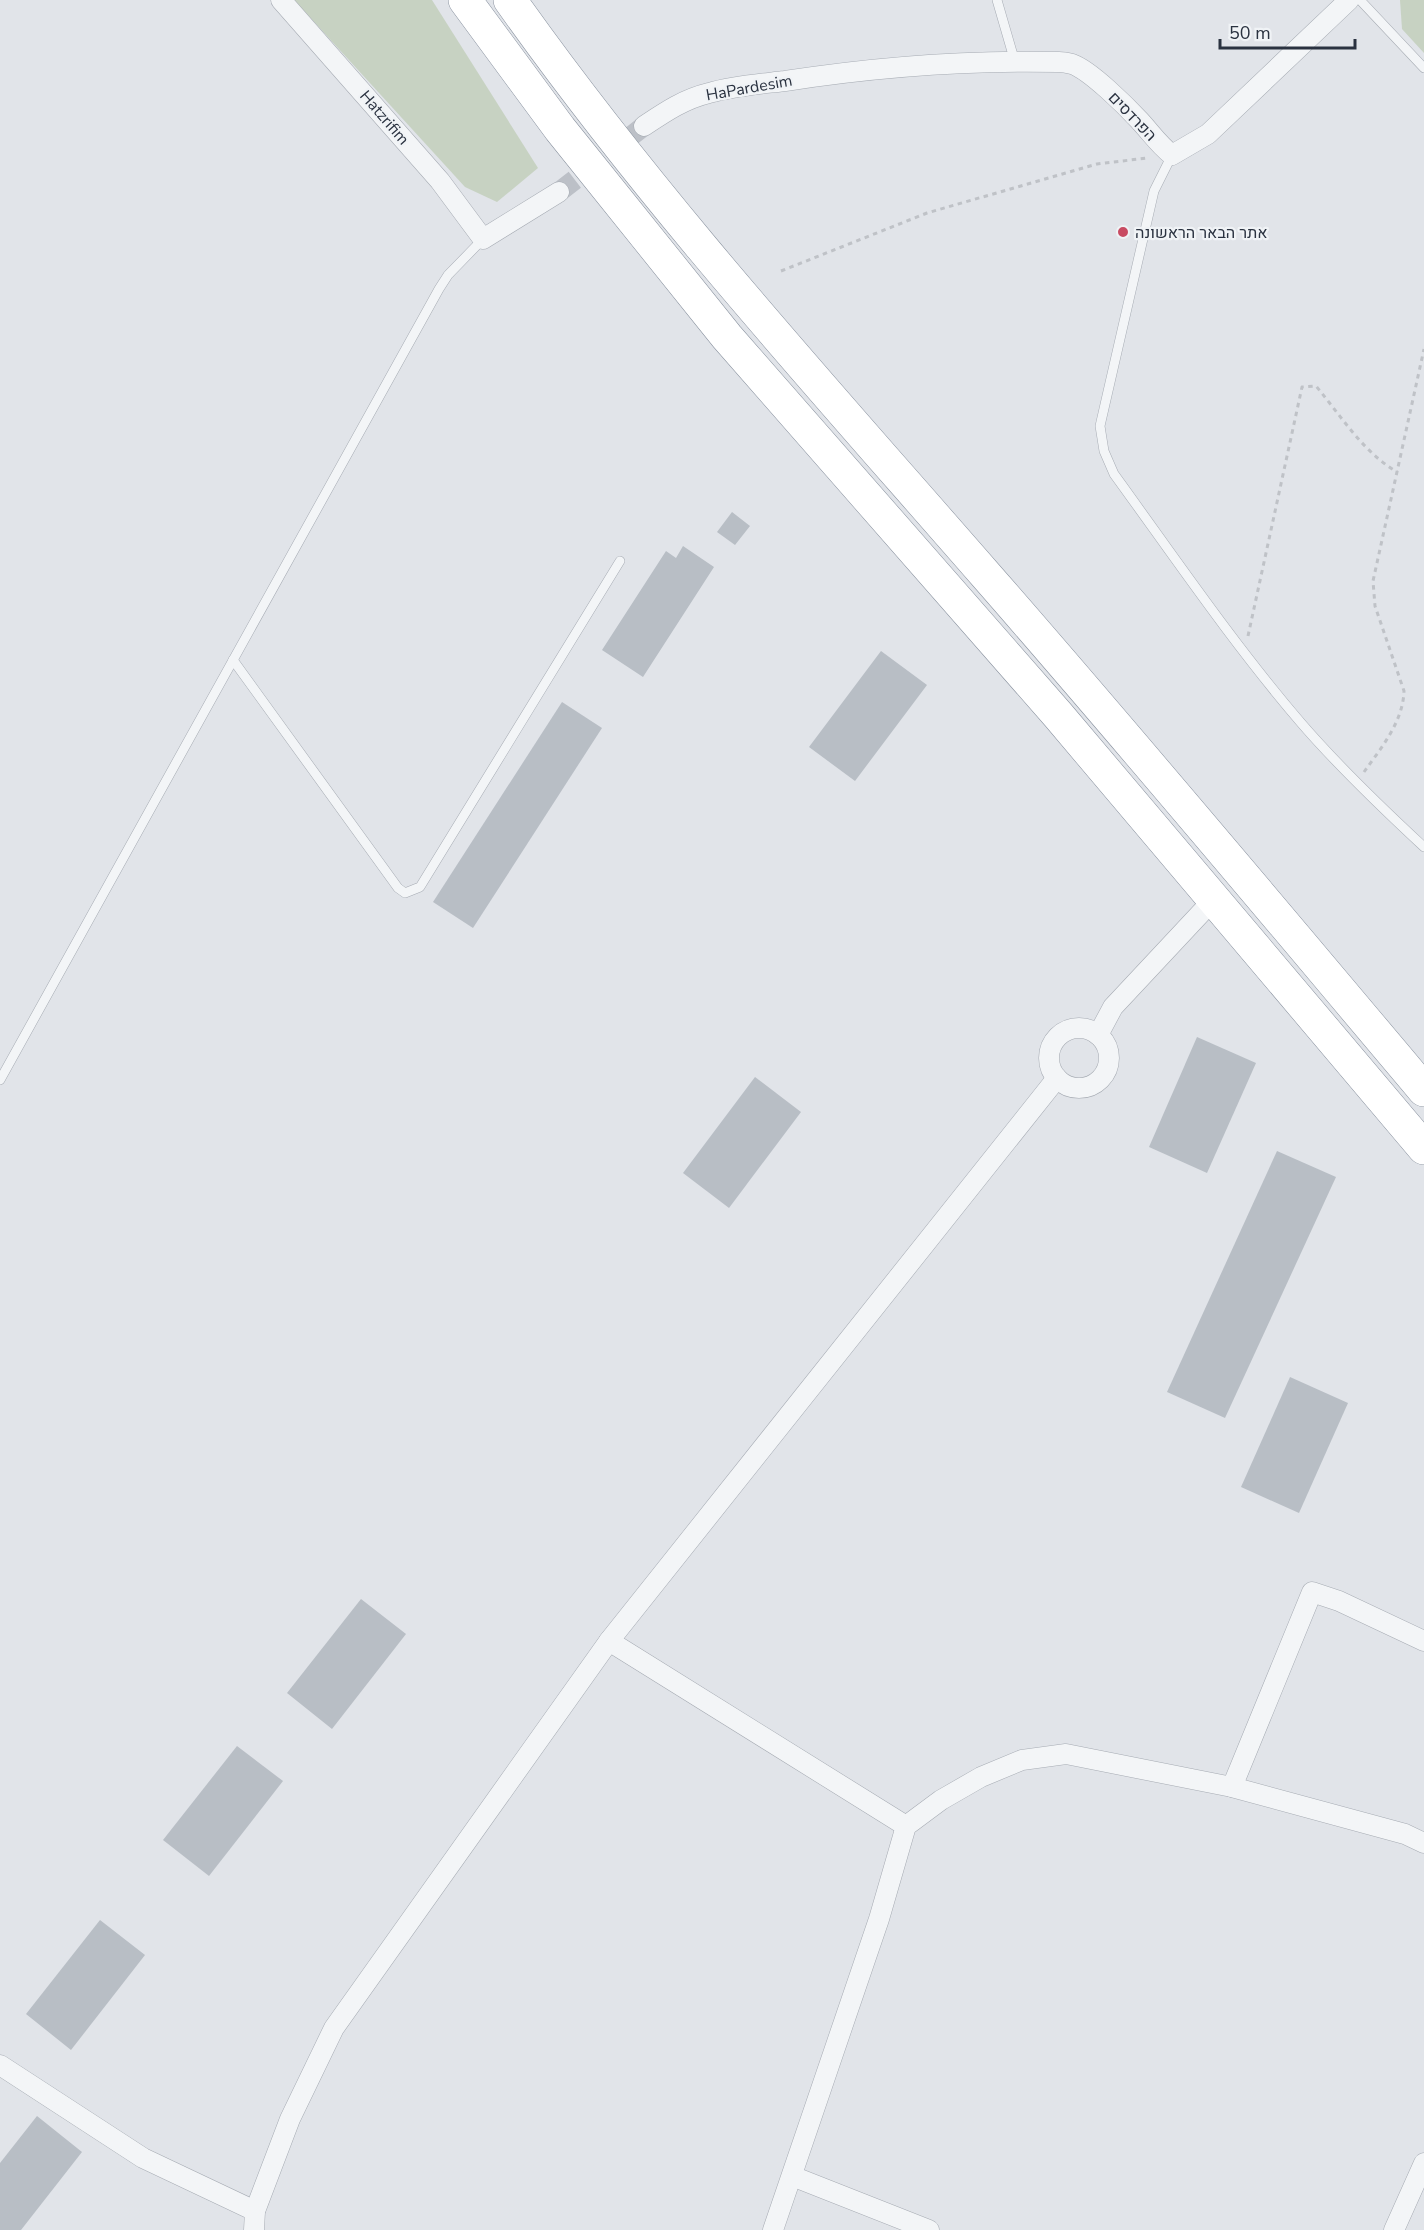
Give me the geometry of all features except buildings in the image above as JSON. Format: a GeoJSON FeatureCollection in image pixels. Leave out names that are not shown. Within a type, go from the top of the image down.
{"type":"FeatureCollection","features":[{"type":"Feature","properties":{"kind":"highway"},"geometry":{"type":"LineString","coordinates":[[465,0],[554,120],[728,337],[1058,715],[1424,1148]]}},
{"type":"Feature","properties":{"kind":"highway"},"geometry":{"type":"LineString","coordinates":[[510,0],[640,170],[756,312],[1087,690],[1424,1090]]}},
{"type":"Feature","properties":{"kind":"street","name":"Hatzrifim"},"geometry":{"type":"LineString","coordinates":[[281,0],[440,180],[483,239]]}},
{"type":"Feature","properties":{"kind":"street","name":"הפרדסים"},"geometry":{"type":"LineString","coordinates":[[862,71],[1015,62],[1074,64],[1117,98],[1163,148],[1172,154],[1208,134],[1349,0]]}},
{"type":"Feature","properties":{"kind":"street","name":"HaPardesim"},"geometry":{"type":"LineString","coordinates":[[644,126],[675,105],[709,92],[862,71]]}},
{"type":"Feature","properties":{"kind":"street"},"geometry":{"type":"LineString","coordinates":[[483,239],[558,192]]}},
{"type":"Feature","properties":{"kind":"street"},"geometry":{"type":"LineString","coordinates":[[1098,1035],[1113,1007],[1214,899]]}},
{"type":"Feature","properties":{"kind":"street"},"geometry":{"type":"LineString","coordinates":[[1080,1028],[1098,1035],[1104,1042],[1108,1061],[1106,1070],[1093,1084],[1083,1087],[1064,1084],[1057,1078],[1049,1060],[1054,1041],[1070,1029],[1080,1028]]}},
{"type":"Feature","properties":{"kind":"street"},"geometry":{"type":"LineString","coordinates":[[0,2065],[143,2158],[254,2221],[290,2119],[334,2028],[609,1641],[1057,1078]]}},
{"type":"Feature","properties":{"kind":"street"},"geometry":{"type":"LineString","coordinates":[[1232,1787],[1312,1592],[1339,1601],[1424,1641]]}},
{"type":"Feature","properties":{"kind":"street"},"geometry":{"type":"LineString","coordinates":[[609,1641],[906,1826]]}},
{"type":"Feature","properties":{"kind":"street"},"geometry":{"type":"LineString","coordinates":[[773,2230],[879,1919],[906,1826],[941,1800],[981,1777],[1022,1760],[1066,1754],[1232,1787],[1405,1834],[1424,1843]]}},
{"type":"Feature","properties":{"kind":"street"},"geometry":{"type":"LineString","coordinates":[[1394,2230],[1424,2163]]}},
{"type":"Feature","properties":{"kind":"street"},"geometry":{"type":"LineString","coordinates":[[792,2176],[929,2230]]}},
{"type":"Feature","properties":{"kind":"lane"},"geometry":{"type":"LineString","coordinates":[[997,0],[1015,62]]}},
{"type":"Feature","properties":{"kind":"lane"},"geometry":{"type":"LineString","coordinates":[[1360,0],[1424,68]]}},
{"type":"Feature","properties":{"kind":"lane"},"geometry":{"type":"LineString","coordinates":[[1172,154],[1154,191],[1100,426],[1104,451],[1114,474],[1245,652],[1302,724],[1356,783],[1424,847]]}},
{"type":"Feature","properties":{"kind":"lane"},"geometry":{"type":"LineString","coordinates":[[0,1080],[439,289],[448,274],[483,239]]}},
{"type":"Feature","properties":{"kind":"lane"},"geometry":{"type":"LineString","coordinates":[[233,660],[398,888],[405,893],[420,887],[620,561]]}},
{"type":"Feature","properties":{"kind":"path"},"geometry":{"type":"LineString","coordinates":[[781,271],[927,213],[1097,164],[1172,154]]}},
{"type":"Feature","properties":{"kind":"path"},"geometry":{"type":"LineString","coordinates":[[1356,783],[1390,735],[1404,703],[1404,691],[1375,606],[1373,581],[1424,349]]}},
{"type":"Feature","properties":{"kind":"path"},"geometry":{"type":"LineString","coordinates":[[1245,652],[1302,387],[1316,386],[1343,422],[1383,464],[1397,472]]}},
{"type":"Feature","properties":{"kind":"green space"},"geometry":{"type":"Polygon","coordinates":[[[294,0],[432,0],[538,168],[497,202],[465,187],[294,0]]]}},
{"type":"Feature","properties":{"kind":"green space"},"geometry":{"type":"Polygon","coordinates":[[[1400,0],[1424,0],[1424,53],[1402,29],[1400,0]]]}},
{"type":"Feature","properties":{"kind":"tunnel"},"geometry":{"type":"LineString","coordinates":[[559,192],[644,126]]}},
{"type":"Feature","properties":{"kind":"place","name":"אתר הבאר הראשונה"},"geometry":{"type":"Point","coordinates":[1123,232]}}]}
